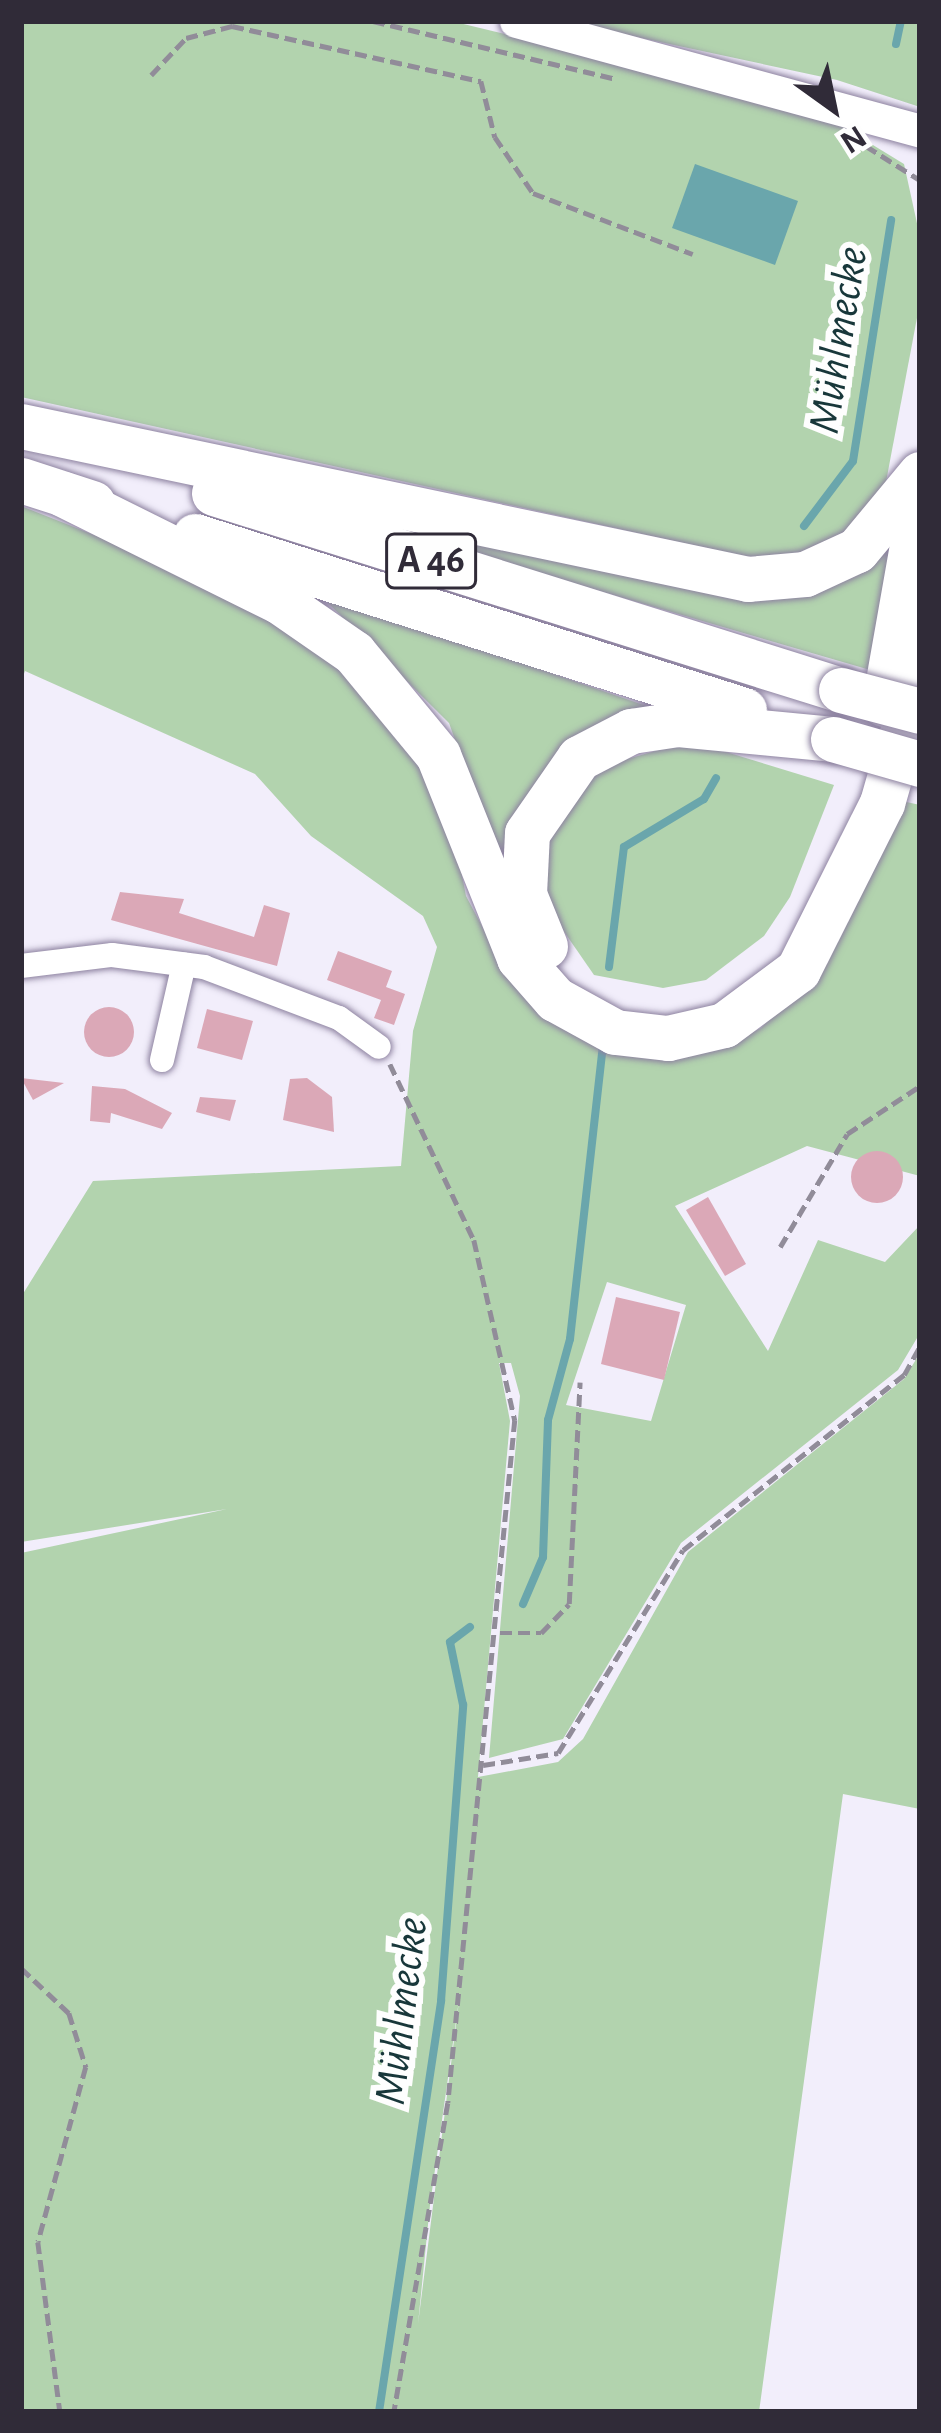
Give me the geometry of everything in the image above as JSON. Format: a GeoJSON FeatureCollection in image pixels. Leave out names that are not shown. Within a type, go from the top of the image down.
{"type":"FeatureCollection","features":[{"type":"Feature","properties":{"kind":"highway"},"geometry":{"type":"LineString","coordinates":[[21,430],[748,579],[805,574],[857,550],[920,474]]}},
{"type":"Feature","properties":{"kind":"highway","name":"A 46"},"geometry":{"type":"LineString","coordinates":[[21,430],[920,711]]}},
{"type":"Feature","properties":{"kind":"highway"},"geometry":{"type":"LineString","coordinates":[[42,487],[279,601],[355,653],[438,754],[520,958],[555,999],[615,1032],[668,1038],[724,1025],[798,970],[882,803],[920,670]]}},
{"type":"Feature","properties":{"kind":"highway","name":"A 46"},"geometry":{"type":"LineString","coordinates":[[42,487],[920,764]]}},
{"type":"Feature","properties":{"kind":"highway"},"geometry":{"type":"LineString","coordinates":[[833,739],[677,724],[631,730],[579,758],[527,833],[524,894],[544,945],[591,992],[650,1010],[714,1001],[774,957],[835,850],[876,736],[920,500]]}},
{"type":"Feature","properties":{"kind":"main road"},"geometry":{"type":"LineString","coordinates":[[516,21],[920,130]]}},
{"type":"Feature","properties":{"kind":"street"},"geometry":{"type":"LineString","coordinates":[[21,966],[112,955],[184,964],[264,984],[379,1047]]}},
{"type":"Feature","properties":{"kind":"street"},"geometry":{"type":"LineString","coordinates":[[162,1060],[184,964]]}},
{"type":"Feature","properties":{"kind":"path"},"geometry":{"type":"LineString","coordinates":[[373,21],[620,80]]}},
{"type":"Feature","properties":{"kind":"path"},"geometry":{"type":"LineString","coordinates":[[152,75],[186,38],[232,26],[481,81],[495,137],[533,193],[693,254]]}},
{"type":"Feature","properties":{"kind":"path"},"geometry":{"type":"LineString","coordinates":[[853,140],[920,180]]}},
{"type":"Feature","properties":{"kind":"path"},"geometry":{"type":"LineString","coordinates":[[379,1047],[464,1213],[509,1371],[498,1634],[448,2103],[394,2412]]}},
{"type":"Feature","properties":{"kind":"path"},"geometry":{"type":"LineString","coordinates":[[779,1247],[847,1134],[920,1086]]}},
{"type":"Feature","properties":{"kind":"path"},"geometry":{"type":"LineString","coordinates":[[482,1765],[558,1753],[683,1550],[904,1375],[920,1346]]}},
{"type":"Feature","properties":{"kind":"path"},"geometry":{"type":"LineString","coordinates":[[21,1360],[21,1417]]}},
{"type":"Feature","properties":{"kind":"path"},"geometry":{"type":"LineString","coordinates":[[498,1634],[541,1634],[569,1604],[580,1382]]}},
{"type":"Feature","properties":{"kind":"path"},"geometry":{"type":"LineString","coordinates":[[21,1968],[69,2013],[86,2067],[38,2242],[60,2412]]}},
{"type":"Feature","properties":{"kind":"green space"},"geometry":{"type":"Polygon","coordinates":[[[21,21],[451,21],[814,109],[904,164],[920,237],[920,302],[882,503],[832,547],[778,564],[21,397],[21,21]]]}},
{"type":"Feature","properties":{"kind":"green space"},"geometry":{"type":"Polygon","coordinates":[[[562,21],[920,21],[920,107],[837,80],[562,21]]]}},
{"type":"Feature","properties":{"kind":"green space"},"geometry":{"type":"Polygon","coordinates":[[[236,485],[733,586],[906,513],[877,672],[236,485]]]}},
{"type":"Feature","properties":{"kind":"green space"},"geometry":{"type":"Polygon","coordinates":[[[21,506],[175,567],[332,653],[411,732],[451,817],[466,896],[513,984],[726,1046],[761,1028],[830,956],[902,801],[920,805],[920,1176],[807,1146],[675,1206],[768,1351],[818,1240],[885,1262],[920,1225],[920,1333],[898,1370],[681,1543],[563,1739],[489,1758],[520,1396],[511,1363],[499,1363],[510,1421],[478,1777],[558,1762],[583,1739],[688,1552],[904,1379],[920,1353],[920,1809],[843,1794],[759,2412],[21,2412],[21,1553],[227,1509],[21,1542],[21,1297],[93,1181],[401,1166],[413,1031],[437,947],[423,916],[311,836],[255,774],[25,671],[21,682],[21,506]],[[607,1282],[566,1405],[651,1421],[686,1305],[607,1282]],[[459,2001],[430,2205],[418,2324],[459,2001]]]}},
{"type":"Feature","properties":{"kind":"green space"},"geometry":{"type":"Polygon","coordinates":[[[318,593],[661,711],[611,720],[506,881],[449,723],[318,593]]]}},
{"type":"Feature","properties":{"kind":"green space"},"geometry":{"type":"Polygon","coordinates":[[[690,741],[834,785],[790,897],[764,936],[706,980],[663,988],[594,975],[547,907],[542,864],[556,813],[596,768],[690,741]]]}},
{"type":"Feature","properties":{"kind":"water"},"geometry":{"type":"Polygon","coordinates":[[[695,164],[798,201],[775,265],[672,228],[695,164]]]}},
{"type":"Feature","properties":{"kind":"building"},"geometry":{"type":"Polygon","coordinates":[[[120,892],[184,899],[179,913],[254,937],[264,905],[290,913],[277,966],[111,920],[120,892]]]}},
{"type":"Feature","properties":{"kind":"building"},"geometry":{"type":"Polygon","coordinates":[[[338,951],[392,971],[386,987],[405,994],[394,1025],[374,1018],[381,1000],[327,980],[338,951]]]}},
{"type":"Feature","properties":{"kind":"building"},"geometry":{"type":"Polygon","coordinates":[[[109,1007],[126,1015],[134,1032],[126,1049],[109,1057],[92,1049],[84,1032],[92,1015],[109,1007]]]}},
{"type":"Feature","properties":{"kind":"building"},"geometry":{"type":"Polygon","coordinates":[[[207,1009],[253,1021],[242,1060],[197,1048],[207,1009]]]}},
{"type":"Feature","properties":{"kind":"building"},"geometry":{"type":"Polygon","coordinates":[[[21,1078],[64,1083],[33,1100],[21,1078]]]}},
{"type":"Feature","properties":{"kind":"building"},"geometry":{"type":"Polygon","coordinates":[[[307,1078],[332,1097],[334,1132],[283,1120],[290,1079],[307,1078]]]}},
{"type":"Feature","properties":{"kind":"building"},"geometry":{"type":"Polygon","coordinates":[[[92,1086],[125,1089],[172,1113],[162,1129],[111,1113],[110,1123],[90,1121],[92,1086]]]}},
{"type":"Feature","properties":{"kind":"building"},"geometry":{"type":"Polygon","coordinates":[[[200,1097],[236,1100],[230,1121],[196,1112],[200,1097]]]}},
{"type":"Feature","properties":{"kind":"building"},"geometry":{"type":"Polygon","coordinates":[[[877,1151],[895,1159],[903,1177],[895,1195],[877,1203],[859,1195],[851,1177],[859,1159],[877,1151]]]}},
{"type":"Feature","properties":{"kind":"building"},"geometry":{"type":"Polygon","coordinates":[[[708,1197],[746,1264],[725,1276],[686,1210],[708,1197]]]}},
{"type":"Feature","properties":{"kind":"building"},"geometry":{"type":"Polygon","coordinates":[[[616,1297],[680,1312],[664,1380],[601,1364],[616,1297]]]}},
{"type":"Feature","properties":{"kind":"waterway","name":"Mühlmecke"},"geometry":{"type":"LineString","coordinates":[[896,44],[901,21]]}},
{"type":"Feature","properties":{"kind":"waterway","name":"Mühlmecke"},"geometry":{"type":"LineString","coordinates":[[804,526],[853,461],[891,220]]}},
{"type":"Feature","properties":{"kind":"waterway","name":"Mühlmecke"},"geometry":{"type":"LineString","coordinates":[[609,967],[624,847],[704,799],[716,778]]}},
{"type":"Feature","properties":{"kind":"waterway","name":"Mühlmecke"},"geometry":{"type":"LineString","coordinates":[[523,1604],[543,1557],[548,1420],[570,1339],[603,1045]]}},
{"type":"Feature","properties":{"kind":"waterway","name":"Mühlmecke"},"geometry":{"type":"LineString","coordinates":[[379,2412],[441,2001],[463,1705],[450,1642],[470,1627]]}}]}
